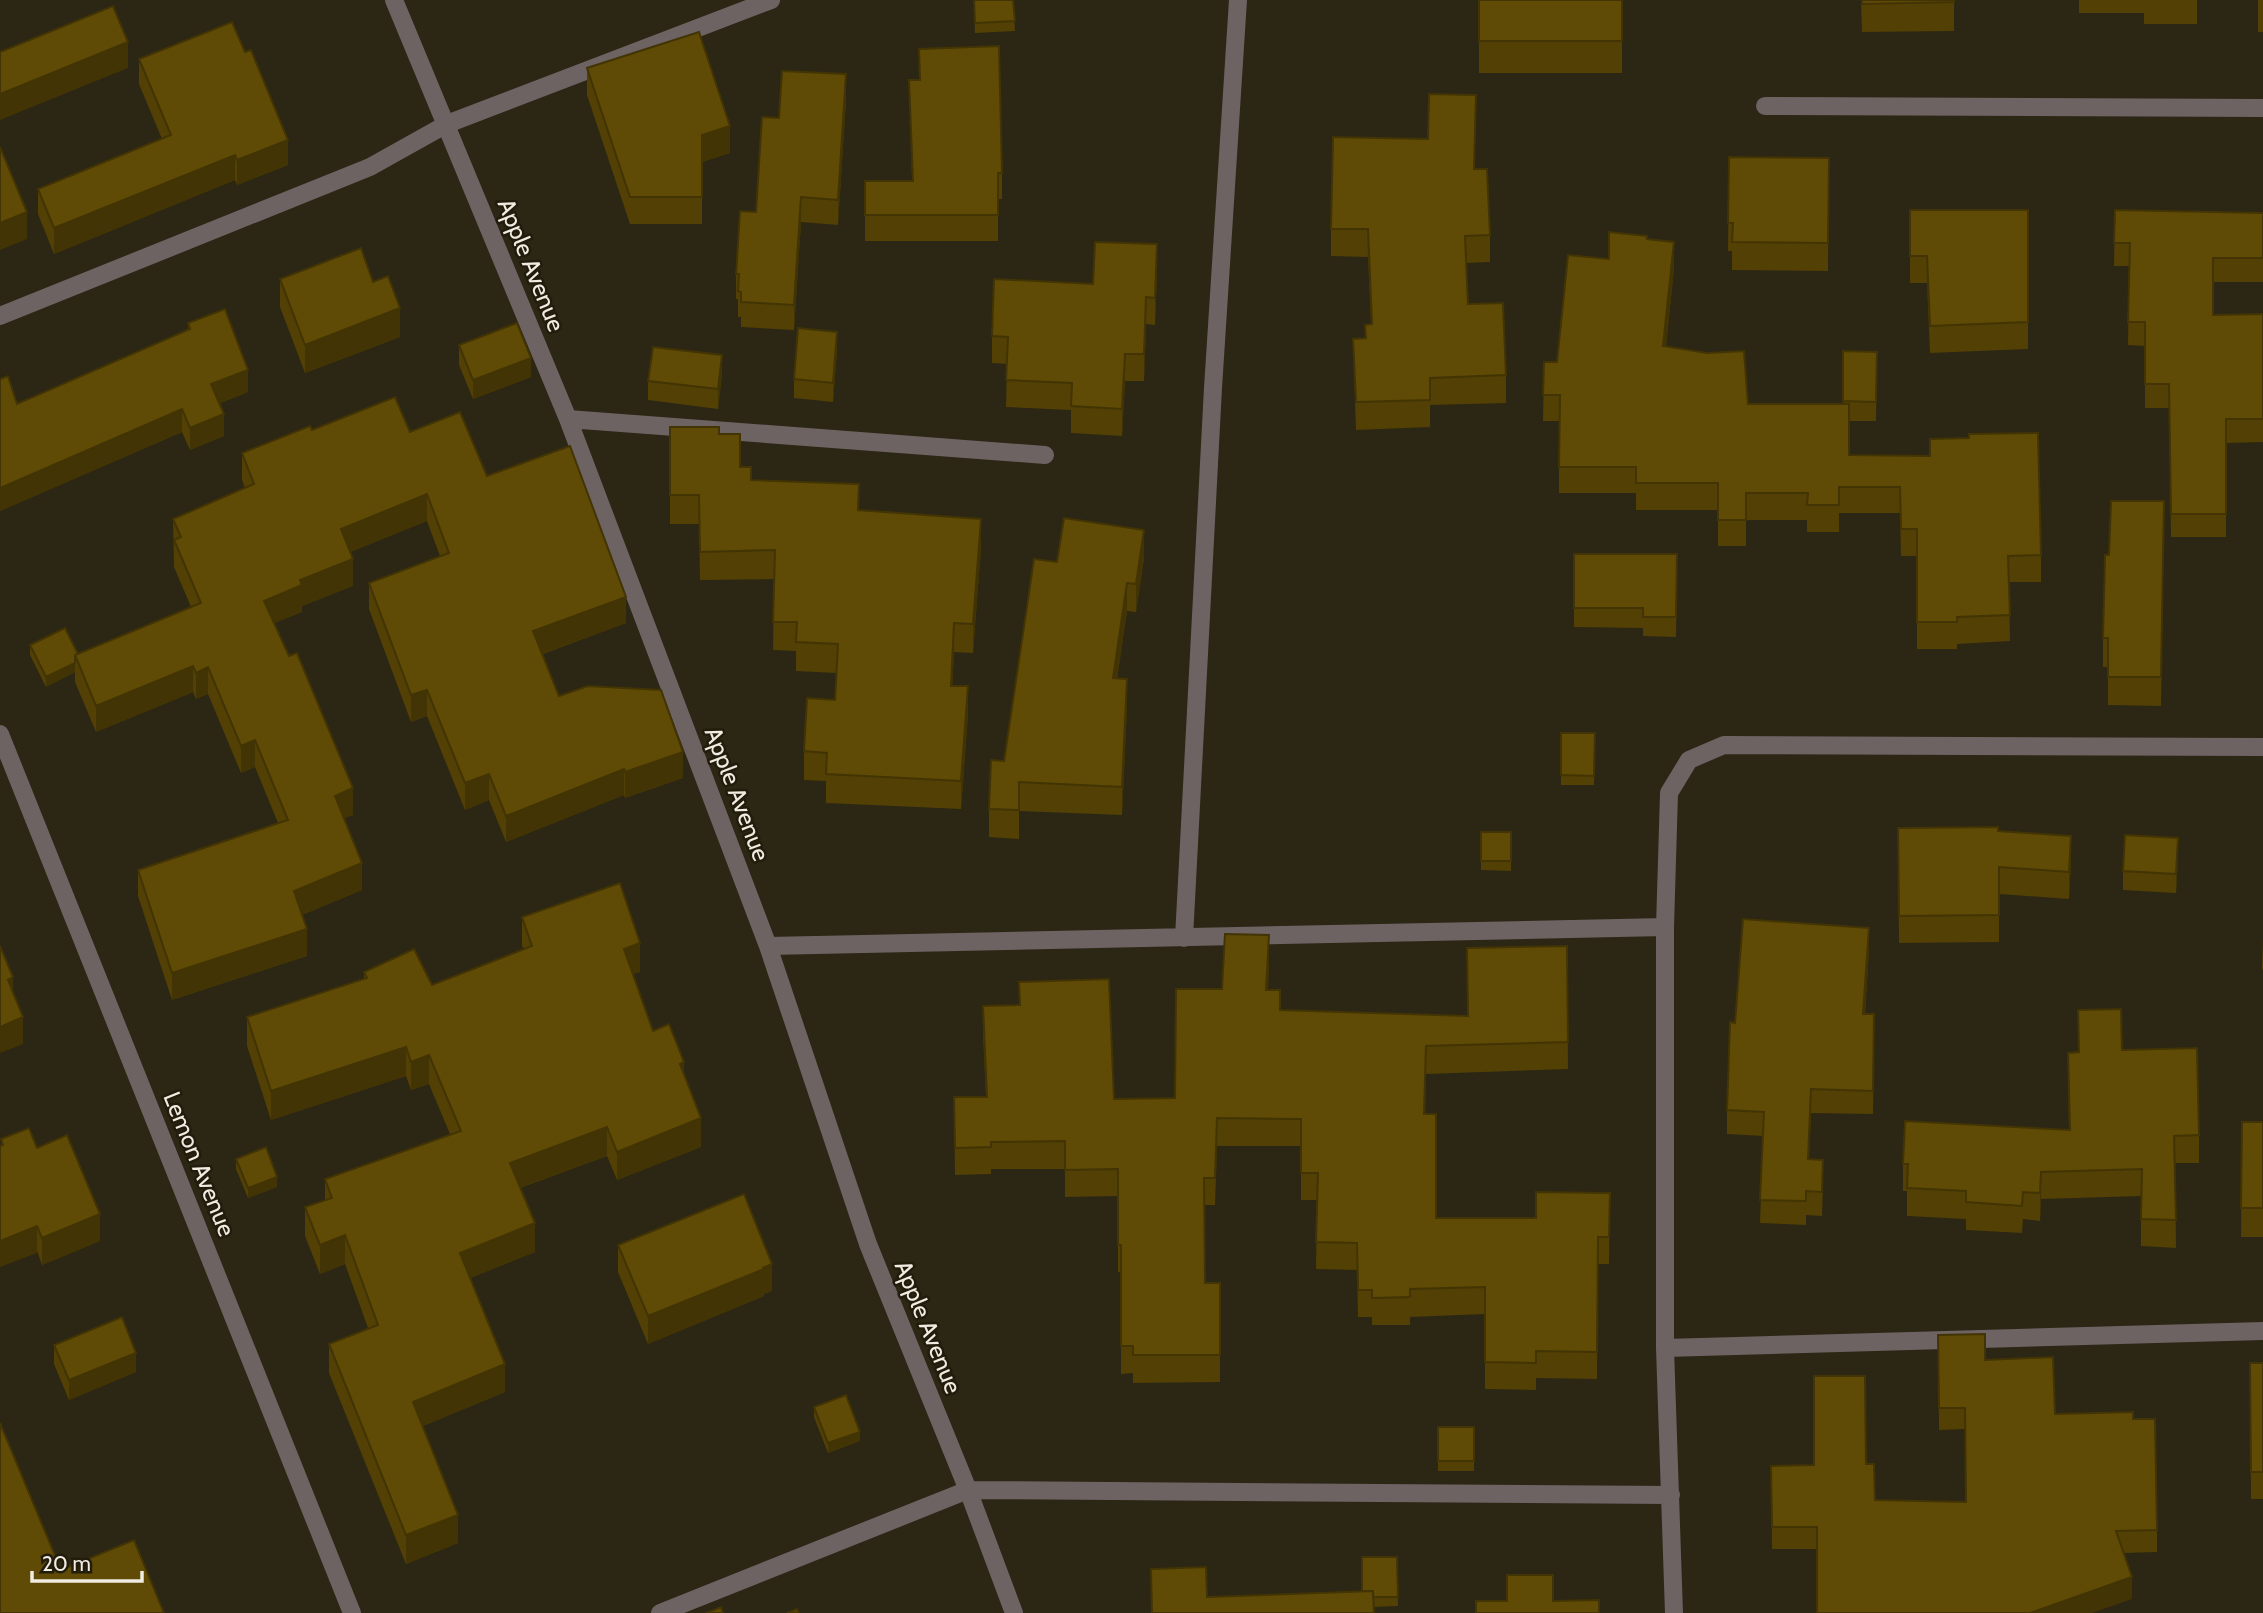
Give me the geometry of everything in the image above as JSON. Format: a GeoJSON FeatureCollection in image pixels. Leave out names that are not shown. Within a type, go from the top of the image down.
{"type":"FeatureCollection","features":[{"type":"Feature","properties":{"kind":"street","name":"Apple Avenue"},"geometry":{"type":"LineString","coordinates":[[394,0],[568,419],[768,946],[868,1244],[968,1490],[1014,1613]]}},
{"type":"Feature","properties":{"kind":"street"},"geometry":{"type":"LineString","coordinates":[[0,316],[370,167],[447,124],[771,0]]}},
{"type":"Feature","properties":{"kind":"street"},"geometry":{"type":"LineString","coordinates":[[1184,938],[1213,388],[1238,0]]}},
{"type":"Feature","properties":{"kind":"street"},"geometry":{"type":"LineString","coordinates":[[1765,106],[2263,108]]}},
{"type":"Feature","properties":{"kind":"street"},"geometry":{"type":"LineString","coordinates":[[568,419],[1045,455]]}},
{"type":"Feature","properties":{"kind":"street","name":"Lemon Avenue"},"geometry":{"type":"LineString","coordinates":[[0,733],[352,1613]]}},
{"type":"Feature","properties":{"kind":"street"},"geometry":{"type":"LineString","coordinates":[[1674,1613],[1665,1348],[1665,927],[1669,793],[1689,760],[1724,745],[2263,747]]}},
{"type":"Feature","properties":{"kind":"street"},"geometry":{"type":"LineString","coordinates":[[768,946],[1665,927]]}},
{"type":"Feature","properties":{"kind":"street"},"geometry":{"type":"LineString","coordinates":[[1665,1348],[2263,1331]]}},
{"type":"Feature","properties":{"kind":"street"},"geometry":{"type":"LineString","coordinates":[[660,1613],[968,1490],[1671,1494]]}},
{"type":"Feature","properties":{"kind":"building"},"geometry":{"type":"Polygon","coordinates":[[[974,0],[1013,0],[1015,21],[975,23],[974,0]]]}},
{"type":"Feature","properties":{"kind":"building"},"geometry":{"type":"Polygon","coordinates":[[[1479,0],[1622,0],[1622,41],[1479,41],[1479,0]]]}},
{"type":"Feature","properties":{"kind":"building"},"geometry":{"type":"Polygon","coordinates":[[[1862,0],[1954,0],[1954,2],[1862,4],[1862,0]]]}},
{"type":"Feature","properties":{"kind":"building"},"geometry":{"type":"Polygon","coordinates":[[[113,6],[128,42],[0,94],[0,52],[113,6]]]}},
{"type":"Feature","properties":{"kind":"building"},"geometry":{"type":"Polygon","coordinates":[[[232,22],[245,52],[251,50],[288,140],[237,160],[235,155],[54,228],[38,189],[171,135],[139,59],[232,22]]]}},
{"type":"Feature","properties":{"kind":"building"},"geometry":{"type":"Polygon","coordinates":[[[699,32],[730,126],[702,135],[702,197],[630,197],[587,68],[699,32]]]}},
{"type":"Feature","properties":{"kind":"building"},"geometry":{"type":"Polygon","coordinates":[[[999,46],[1002,173],[998,173],[998,215],[865,215],[865,181],[913,181],[909,80],[920,80],[919,49],[999,46]]]}},
{"type":"Feature","properties":{"kind":"building"},"geometry":{"type":"Polygon","coordinates":[[[782,71],[846,74],[838,200],[801,197],[794,305],[741,302],[741,292],[738,291],[739,274],[736,274],[740,211],[756,212],[762,117],[779,118],[782,71]]]}},
{"type":"Feature","properties":{"kind":"building"},"geometry":{"type":"Polygon","coordinates":[[[1429,94],[1476,95],[1474,169],[1487,169],[1490,235],[1465,236],[1468,304],[1503,303],[1506,375],[1430,378],[1430,400],[1356,402],[1353,339],[1366,338],[1365,325],[1372,324],[1368,229],[1331,229],[1333,137],[1428,139],[1429,94]]]}},
{"type":"Feature","properties":{"kind":"building"},"geometry":{"type":"Polygon","coordinates":[[[0,147],[27,212],[0,223],[0,147]]]}},
{"type":"Feature","properties":{"kind":"building"},"geometry":{"type":"Polygon","coordinates":[[[1729,157],[1829,158],[1828,243],[1732,242],[1733,223],[1728,223],[1729,157]]]}},
{"type":"Feature","properties":{"kind":"building"},"geometry":{"type":"Polygon","coordinates":[[[1910,210],[2028,210],[2028,322],[1930,326],[1927,256],[1910,256],[1910,210]]]}},
{"type":"Feature","properties":{"kind":"building"},"geometry":{"type":"Polygon","coordinates":[[[2115,210],[2263,213],[2263,258],[2213,258],[2213,315],[2263,314],[2263,419],[2226,419],[2226,514],[2171,514],[2169,384],[2145,384],[2145,322],[2128,322],[2130,243],[2114,243],[2115,210]]]}},
{"type":"Feature","properties":{"kind":"building"},"geometry":{"type":"Polygon","coordinates":[[[1609,232],[1674,242],[1663,346],[1707,353],[1744,351],[1748,404],[1849,404],[1849,455],[1930,456],[1930,439],[1969,438],[1969,434],[2038,433],[2041,555],[2008,556],[2010,615],[1957,617],[1957,622],[1917,622],[1917,529],[1901,529],[1900,487],[1839,487],[1839,505],[1807,505],[1808,493],[1746,493],[1746,520],[1718,520],[1718,483],[1636,483],[1636,467],[1559,467],[1560,395],[1543,395],[1544,362],[1557,362],[1568,255],[1609,259],[1609,232]]]}},
{"type":"Feature","properties":{"kind":"building"},"geometry":{"type":"Polygon","coordinates":[[[1095,242],[1157,244],[1155,298],[1146,297],[1144,354],[1125,354],[1122,409],[1071,406],[1072,383],[1006,380],[1008,337],[992,336],[994,279],[1093,284],[1095,242]]]}},
{"type":"Feature","properties":{"kind":"building"},"geometry":{"type":"Polygon","coordinates":[[[361,248],[373,282],[388,276],[400,308],[305,345],[280,279],[361,248]]]}},
{"type":"Feature","properties":{"kind":"building"},"geometry":{"type":"Polygon","coordinates":[[[225,309],[248,370],[211,384],[224,414],[190,428],[182,409],[0,488],[0,379],[8,376],[17,404],[190,329],[188,323],[225,309]]]}},
{"type":"Feature","properties":{"kind":"building"},"geometry":{"type":"Polygon","coordinates":[[[517,323],[531,358],[473,380],[459,345],[517,323]]]}},
{"type":"Feature","properties":{"kind":"building"},"geometry":{"type":"Polygon","coordinates":[[[798,328],[837,332],[833,383],[794,379],[798,328]]]}},
{"type":"Feature","properties":{"kind":"building"},"geometry":{"type":"Polygon","coordinates":[[[653,347],[722,355],[718,389],[648,381],[653,347]]]}},
{"type":"Feature","properties":{"kind":"building"},"geometry":{"type":"Polygon","coordinates":[[[1843,351],[1877,352],[1876,402],[1843,401],[1843,351]]]}},
{"type":"Feature","properties":{"kind":"building"},"geometry":{"type":"Polygon","coordinates":[[[395,397],[410,432],[460,412],[487,476],[570,446],[626,597],[533,631],[559,696],[588,686],[661,690],[683,752],[625,772],[624,769],[506,816],[489,774],[465,783],[427,690],[411,695],[369,583],[449,553],[427,494],[341,529],[353,559],[300,580],[302,585],[264,601],[289,656],[297,653],[353,788],[335,796],[362,863],[294,891],[307,929],[172,973],[138,870],[288,820],[255,740],[241,746],[208,667],[196,673],[193,666],[96,706],[75,655],[201,603],[174,540],[181,537],[173,519],[254,484],[242,453],[310,426],[312,430],[395,397]]]}},
{"type":"Feature","properties":{"kind":"building"},"geometry":{"type":"Polygon","coordinates":[[[670,427],[719,427],[719,434],[740,434],[740,467],[751,467],[751,480],[859,484],[858,510],[981,519],[973,624],[954,623],[951,686],[968,686],[961,781],[826,774],[827,753],[804,751],[807,698],[835,700],[838,644],[796,642],[797,622],[773,622],[775,550],[700,552],[699,495],[670,495],[670,427]]]}},
{"type":"Feature","properties":{"kind":"building"},"geometry":{"type":"Polygon","coordinates":[[[2111,501],[2164,501],[2161,677],[2108,677],[2108,638],[2103,638],[2105,555],[2109,555],[2111,501]]]}},
{"type":"Feature","properties":{"kind":"building"},"geometry":{"type":"Polygon","coordinates":[[[1064,518],[1144,530],[1136,584],[1127,583],[1113,678],[1127,679],[1122,787],[1019,782],[1019,810],[989,809],[991,760],[1004,761],[1034,559],[1057,562],[1064,518]]]}},
{"type":"Feature","properties":{"kind":"building"},"geometry":{"type":"Polygon","coordinates":[[[1574,554],[1677,554],[1676,617],[1643,617],[1643,608],[1574,608],[1574,554]]]}},
{"type":"Feature","properties":{"kind":"building"},"geometry":{"type":"Polygon","coordinates":[[[65,628],[78,654],[75,655],[75,663],[46,677],[30,645],[65,628]]]}},
{"type":"Feature","properties":{"kind":"building"},"geometry":{"type":"Polygon","coordinates":[[[1561,733],[1595,733],[1594,776],[1561,775],[1561,733]]]}},
{"type":"Feature","properties":{"kind":"building"},"geometry":{"type":"Polygon","coordinates":[[[1998,827],[1998,831],[2071,836],[2069,872],[1999,867],[1999,915],[1899,916],[1898,828],[1998,827]]]}},
{"type":"Feature","properties":{"kind":"building"},"geometry":{"type":"Polygon","coordinates":[[[1481,832],[1511,832],[1511,861],[1481,861],[1481,832]]]}},
{"type":"Feature","properties":{"kind":"building"},"geometry":{"type":"Polygon","coordinates":[[[2125,835],[2178,838],[2176,874],[2123,871],[2125,835]]]}},
{"type":"Feature","properties":{"kind":"building"},"geometry":{"type":"Polygon","coordinates":[[[620,883],[640,943],[624,949],[653,1031],[669,1024],[684,1062],[680,1064],[701,1118],[617,1152],[607,1127],[510,1163],[535,1223],[460,1253],[505,1364],[413,1402],[458,1515],[406,1535],[329,1344],[378,1325],[345,1235],[320,1245],[305,1207],[332,1198],[325,1179],[461,1131],[429,1055],[411,1062],[406,1047],[271,1091],[247,1017],[367,978],[364,972],[414,949],[432,985],[532,946],[522,917],[620,883]]]}},
{"type":"Feature","properties":{"kind":"building"},"geometry":{"type":"Polygon","coordinates":[[[1743,919],[1869,928],[1863,1014],[1874,1014],[1873,1091],[1811,1089],[1808,1159],[1823,1160],[1822,1192],[1806,1191],[1806,1201],[1760,1200],[1764,1112],[1727,1110],[1730,1022],[1735,1023],[1743,919]]]}},
{"type":"Feature","properties":{"kind":"building"},"geometry":{"type":"Polygon","coordinates":[[[1225,934],[1269,935],[1266,990],[1280,990],[1280,1010],[1468,1016],[1467,948],[1567,946],[1568,1042],[1426,1046],[1424,1114],[1436,1114],[1436,1218],[1536,1218],[1536,1192],[1610,1193],[1609,1237],[1598,1237],[1597,1352],[1536,1351],[1536,1363],[1485,1362],[1485,1287],[1410,1289],[1410,1297],[1372,1298],[1372,1290],[1358,1290],[1357,1243],[1316,1242],[1318,1173],[1301,1173],[1301,1119],[1217,1118],[1215,1178],[1204,1178],[1205,1283],[1220,1283],[1220,1355],[1133,1355],[1133,1346],[1121,1346],[1118,1169],[1065,1170],[1065,1141],[991,1142],[991,1147],[955,1148],[954,1097],[987,1097],[983,1006],[1020,1005],[1019,982],[1109,979],[1114,1099],[1175,1098],[1176,989],[1222,989],[1225,934]]]}},
{"type":"Feature","properties":{"kind":"building"},"geometry":{"type":"Polygon","coordinates":[[[0,946],[13,977],[8,980],[23,1017],[0,1027],[0,946]]]}},
{"type":"Feature","properties":{"kind":"building"},"geometry":{"type":"Polygon","coordinates":[[[2121,1009],[2122,1050],[2197,1048],[2199,1135],[2174,1136],[2176,1220],[2141,1219],[2142,1169],[2041,1172],[2040,1193],[2023,1192],[2022,1206],[1966,1202],[1966,1191],[1907,1188],[1908,1164],[1903,1164],[1905,1121],[2070,1130],[2068,1053],[2079,1052],[2078,1010],[2121,1009]]]}},
{"type":"Feature","properties":{"kind":"building"},"geometry":{"type":"Polygon","coordinates":[[[2242,1122],[2263,1122],[2263,1208],[2241,1208],[2242,1122]]]}},
{"type":"Feature","properties":{"kind":"building"},"geometry":{"type":"Polygon","coordinates":[[[29,1128],[37,1148],[67,1135],[100,1214],[42,1238],[37,1226],[0,1241],[1,1139],[29,1128]]]}},
{"type":"Feature","properties":{"kind":"building"},"geometry":{"type":"Polygon","coordinates":[[[266,1147],[277,1177],[248,1188],[236,1159],[266,1147]]]}},
{"type":"Feature","properties":{"kind":"building"},"geometry":{"type":"Polygon","coordinates":[[[744,1194],[772,1264],[648,1316],[618,1245],[744,1194]]]}},
{"type":"Feature","properties":{"kind":"building"},"geometry":{"type":"Polygon","coordinates":[[[122,1317],[136,1353],[69,1380],[54,1345],[122,1317]]]}},
{"type":"Feature","properties":{"kind":"building"},"geometry":{"type":"Polygon","coordinates":[[[1985,1334],[1985,1360],[2053,1357],[2055,1414],[2133,1412],[2133,1419],[2155,1419],[2157,1530],[2116,1531],[2132,1577],[2030,1613],[1817,1613],[1817,1527],[1772,1527],[1771,1466],[1814,1465],[1814,1376],[1865,1376],[1866,1464],[1874,1464],[1875,1500],[1966,1502],[1965,1408],[1939,1408],[1938,1335],[1985,1334]]]}},
{"type":"Feature","properties":{"kind":"building"},"geometry":{"type":"Polygon","coordinates":[[[2250,1363],[2263,1363],[2263,1472],[2251,1472],[2250,1363]]]}},
{"type":"Feature","properties":{"kind":"building"},"geometry":{"type":"Polygon","coordinates":[[[846,1395],[860,1432],[828,1443],[814,1407],[846,1395]]]}},
{"type":"Feature","properties":{"kind":"building"},"geometry":{"type":"Polygon","coordinates":[[[0,1423],[61,1570],[134,1540],[164,1613],[0,1613],[0,1423]]]}},
{"type":"Feature","properties":{"kind":"building"},"geometry":{"type":"Polygon","coordinates":[[[1438,1427],[1474,1427],[1474,1461],[1438,1461],[1438,1427]]]}},
{"type":"Feature","properties":{"kind":"building"},"geometry":{"type":"Polygon","coordinates":[[[1362,1557],[1397,1557],[1398,1597],[1373,1597],[1373,1591],[1362,1591],[1362,1557]]]}},
{"type":"Feature","properties":{"kind":"building"},"geometry":{"type":"Polygon","coordinates":[[[1206,1567],[1207,1597],[1373,1591],[1374,1613],[1152,1613],[1151,1569],[1206,1567]]]}},
{"type":"Feature","properties":{"kind":"building"},"geometry":{"type":"Polygon","coordinates":[[[1507,1575],[1553,1575],[1553,1601],[1599,1600],[1599,1613],[1476,1613],[1476,1601],[1507,1601],[1507,1575]]]}},
{"type":"Feature","properties":{"kind":"building"},"geometry":{"type":"Polygon","coordinates":[[[721,1607],[723,1613],[706,1613],[721,1607]]]}}]}
